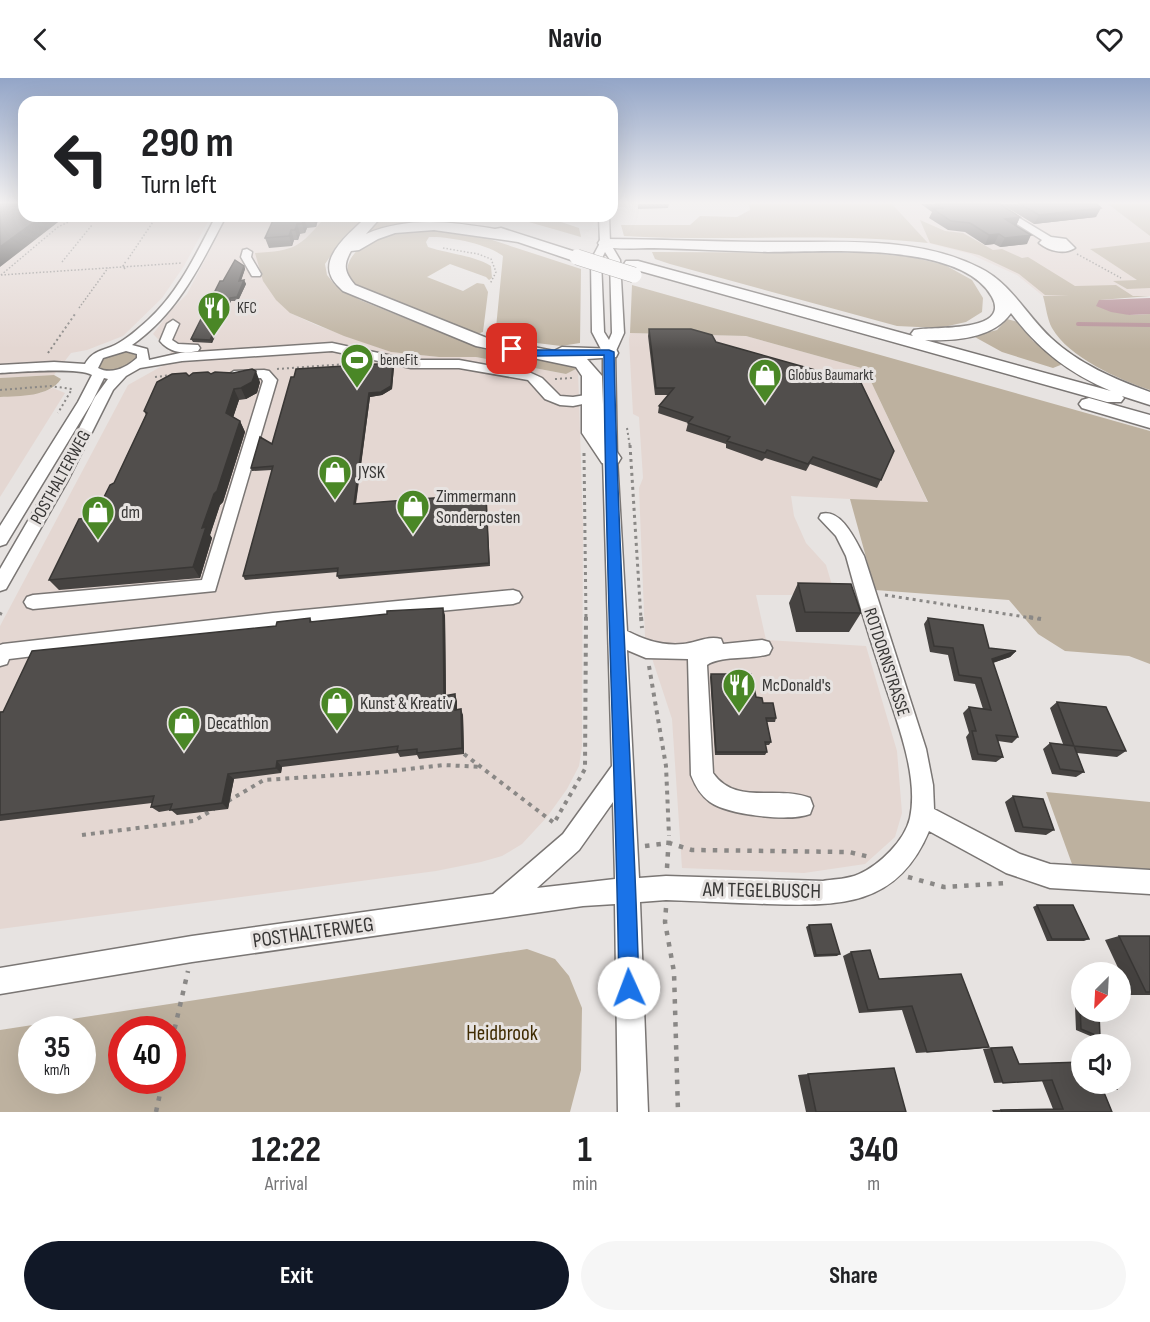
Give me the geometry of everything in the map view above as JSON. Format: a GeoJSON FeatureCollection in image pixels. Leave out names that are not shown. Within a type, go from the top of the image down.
{"type":"FeatureCollection","features":[{"type":"Feature","properties":{"kind":"highway"},"geometry":{"type":"LineString","coordinates":[[345,252],[337,262],[336,270],[342,282],[354,291],[482,342],[569,360],[588,369],[592,376],[593,433],[610,458]]}},
{"type":"Feature","properties":{"kind":"highway"},"geometry":{"type":"LineString","coordinates":[[579,252],[1150,422]]}},
{"type":"Feature","properties":{"kind":"highway"},"geometry":{"type":"LineString","coordinates":[[914,252],[956,262],[988,279],[1004,291],[1031,328],[1056,352],[1098,377],[1150,399]]}},
{"type":"Feature","properties":{"kind":"highway"},"geometry":{"type":"LineString","coordinates":[[633,269],[825,318],[1150,408]]}},
{"type":"Feature","properties":{"kind":"highway"},"geometry":{"type":"LineString","coordinates":[[825,318],[902,333],[931,335],[975,332],[991,325],[1000,316],[1003,306],[1002,297],[988,279]]}},
{"type":"Feature","properties":{"kind":"highway"},"geometry":{"type":"LineString","coordinates":[[536,353],[609,352]]}},
{"type":"Feature","properties":{"kind":"street","name":"POSTHALTERWEG"},"geometry":{"type":"LineString","coordinates":[[95,366],[138,332],[147,329],[174,301],[201,252]]}},
{"type":"Feature","properties":{"kind":"street"},"geometry":{"type":"LineString","coordinates":[[248,252],[246,257],[256,274]]}},
{"type":"Feature","properties":{"kind":"street"},"geometry":{"type":"LineString","coordinates":[[601,252],[597,261],[598,332],[609,352]]}},
{"type":"Feature","properties":{"kind":"street"},"geometry":{"type":"LineString","coordinates":[[610,252],[615,260],[618,333],[609,352],[610,458],[626,848],[633,1112]]}},
{"type":"Feature","properties":{"kind":"street"},"geometry":{"type":"LineString","coordinates":[[173,324],[165,338],[175,348],[239,345],[265,338]]}},
{"type":"Feature","properties":{"kind":"street","name":"POSTHALTERWEG"},"geometry":{"type":"LineString","coordinates":[[0,584],[114,379],[140,356],[150,333],[147,329]]}},
{"type":"Feature","properties":{"kind":"street"},"geometry":{"type":"LineString","coordinates":[[140,356],[172,360],[180,357],[332,347],[365,352],[393,361],[468,365],[531,377],[540,382],[546,393],[553,399],[565,401],[592,398]]}},
{"type":"Feature","properties":{"kind":"street","name":"POSTHALTERWEG"},"geometry":{"type":"LineString","coordinates":[[119,348],[140,356]]}},
{"type":"Feature","properties":{"kind":"street","name":"POSTHALTERWEG"},"geometry":{"type":"LineString","coordinates":[[0,369],[54,361],[60,368],[95,366],[122,372]]}},
{"type":"Feature","properties":{"kind":"street","name":"POSTHALTERWEG"},"geometry":{"type":"LineString","coordinates":[[0,540],[94,388],[95,366]]}},
{"type":"Feature","properties":{"kind":"street"},"geometry":{"type":"LineString","coordinates":[[33,602],[209,586],[270,380],[264,374],[214,376]]}},
{"type":"Feature","properties":{"kind":"street","name":"ROTDORNSTRASSE"},"geometry":{"type":"LineString","coordinates":[[827,518],[842,531],[855,556],[919,767],[923,792],[922,815]]}},
{"type":"Feature","properties":{"kind":"street"},"geometry":{"type":"LineString","coordinates":[[0,658],[3,652],[273,620],[513,597]]}},
{"type":"Feature","properties":{"kind":"street"},"geometry":{"type":"LineString","coordinates":[[618,636],[646,650],[682,652],[706,646],[742,645],[762,648],[752,651],[706,653],[697,661],[702,775],[709,789],[731,801],[802,806]]}},
{"type":"Feature","properties":{"kind":"street"},"geometry":{"type":"LineString","coordinates":[[498,906],[571,842],[622,770]]}},
{"type":"Feature","properties":{"kind":"street"},"geometry":{"type":"LineString","coordinates":[[922,815],[1015,864],[1043,874],[1150,882]]}},
{"type":"Feature","properties":{"kind":"street","name":"AM TEGELBUSCH"},"geometry":{"type":"LineString","coordinates":[[627,890],[666,888],[824,893],[848,890],[868,883],[891,867],[911,841],[922,815]]}},
{"type":"Feature","properties":{"kind":"street","name":"POSTHALTERWEG"},"geometry":{"type":"LineString","coordinates":[[0,981],[192,949],[583,894],[627,890]]}},
{"type":"Feature","properties":{"kind":"path"},"geometry":{"type":"LineString","coordinates":[[1,275],[28,252]]}},
{"type":"Feature","properties":{"kind":"path"},"geometry":{"type":"LineString","coordinates":[[62,262],[70,252]]}},
{"type":"Feature","properties":{"kind":"path"},"geometry":{"type":"LineString","coordinates":[[123,266],[132,252]]}},
{"type":"Feature","properties":{"kind":"path"},"geometry":{"type":"LineString","coordinates":[[468,252],[491,259],[496,269],[494,280],[490,284]]}},
{"type":"Feature","properties":{"kind":"path"},"geometry":{"type":"LineString","coordinates":[[1074,252],[1121,278]]}},
{"type":"Feature","properties":{"kind":"path"},"geometry":{"type":"LineString","coordinates":[[1,275],[196,262]]}},
{"type":"Feature","properties":{"kind":"path"},"geometry":{"type":"LineString","coordinates":[[79,308],[108,267]]}},
{"type":"Feature","properties":{"kind":"path"},"geometry":{"type":"LineString","coordinates":[[61,273],[64,269]]}},
{"type":"Feature","properties":{"kind":"path"},"geometry":{"type":"LineString","coordinates":[[54,361],[47,354],[48,351],[75,314]]}},
{"type":"Feature","properties":{"kind":"path"},"geometry":{"type":"LineString","coordinates":[[555,379],[564,379]]}},
{"type":"Feature","properties":{"kind":"path"},"geometry":{"type":"LineString","coordinates":[[0,390],[50,386],[72,389]]}},
{"type":"Feature","properties":{"kind":"path"},"geometry":{"type":"LineString","coordinates":[[626,424],[632,459],[642,633],[661,718],[669,843],[665,922],[674,972],[678,1112]]}},
{"type":"Feature","properties":{"kind":"path"},"geometry":{"type":"LineString","coordinates":[[464,754],[554,824],[585,769],[587,550],[584,446]]}},
{"type":"Feature","properties":{"kind":"path"},"geometry":{"type":"LineString","coordinates":[[865,592],[1041,619]]}},
{"type":"Feature","properties":{"kind":"path"},"geometry":{"type":"LineString","coordinates":[[0,615],[3,609]]}},
{"type":"Feature","properties":{"kind":"path"},"geometry":{"type":"LineString","coordinates":[[82,835],[194,821],[264,780],[383,772],[444,765],[481,767]]}},
{"type":"Feature","properties":{"kind":"path"},"geometry":{"type":"LineString","coordinates":[[626,848],[669,843],[692,850],[849,852],[873,857],[926,885],[951,889],[1024,882],[1043,874]]}},
{"type":"Feature","properties":{"kind":"path"},"geometry":{"type":"LineString","coordinates":[[177,1016],[192,949]]}},
{"type":"Feature","properties":{"kind":"path"},"geometry":{"type":"LineString","coordinates":[[156,1112],[160,1094]]}},
{"type":"Feature","properties":{"kind":"shaded area"},"geometry":{"type":"Polygon","coordinates":[[[0,252],[191,252],[162,298],[123,336],[87,350],[71,353],[54,375],[0,378],[0,252]]]}},
{"type":"Feature","properties":{"kind":"shaded area"},"geometry":{"type":"Polygon","coordinates":[[[209,252],[284,252],[290,313],[316,325],[391,352],[439,357],[476,357],[566,374],[578,368],[583,526],[582,747],[579,766],[567,789],[547,817],[522,844],[502,856],[481,862],[436,871],[0,929],[0,626],[128,385],[167,361],[171,352],[153,334],[187,294],[209,252]]]}},
{"type":"Feature","properties":{"kind":"shaded area"},"geometry":{"type":"Polygon","coordinates":[[[963,252],[1150,252],[1150,296],[1043,296],[1017,275],[963,252]]]}},
{"type":"Feature","properties":{"kind":"shaded area"},"geometry":{"type":"Polygon","coordinates":[[[1150,298],[1150,314],[1129,315],[1111,312],[1096,306],[1099,300],[1150,298]]]}},
{"type":"Feature","properties":{"kind":"shaded area"},"geometry":{"type":"Polygon","coordinates":[[[630,333],[746,336],[865,369],[928,503],[791,496],[794,516],[806,543],[826,565],[835,595],[756,595],[766,640],[866,646],[897,751],[902,813],[895,837],[865,864],[804,873],[682,868],[672,719],[645,637],[639,488],[643,478],[639,417],[633,414],[630,333]]]}},
{"type":"Feature","properties":{"kind":"shaded area"},"geometry":{"type":"Polygon","coordinates":[[[53,388],[65,393],[0,497],[0,397],[40,393],[53,388]]]}},
{"type":"Feature","properties":{"kind":"green space"},"geometry":{"type":"Polygon","coordinates":[[[333,252],[325,264],[327,275],[335,285],[360,300],[482,349],[557,360],[578,368],[566,374],[476,357],[439,357],[391,352],[344,336],[290,313],[276,300],[263,281],[255,253],[333,252]]]}},
{"type":"Feature","properties":{"kind":"green space"},"geometry":{"type":"Polygon","coordinates":[[[356,252],[450,252],[491,266],[492,278],[489,280],[450,264],[427,277],[463,291],[477,283],[484,284],[488,292],[483,332],[477,334],[357,286],[348,274],[348,265],[356,252]]]}},
{"type":"Feature","properties":{"kind":"green space"},"geometry":{"type":"Polygon","coordinates":[[[496,252],[530,252],[581,269],[580,343],[561,346],[495,338],[503,256],[496,252]]]}},
{"type":"Feature","properties":{"kind":"green space"},"geometry":{"type":"Polygon","coordinates":[[[652,252],[869,253],[911,257],[945,265],[972,280],[983,298],[982,312],[966,322],[939,328],[897,326],[655,259],[652,252]]]}},
{"type":"Feature","properties":{"kind":"green space"},"geometry":{"type":"Polygon","coordinates":[[[968,252],[1009,252],[1022,258],[1028,257],[1075,286],[1116,285],[1133,296],[1150,296],[1100,300],[1129,315],[1150,314],[1150,390],[1096,366],[1070,349],[1060,339],[1050,324],[1043,296],[1069,295],[1045,295],[1019,274],[979,255],[968,252]]]}},
{"type":"Feature","properties":{"kind":"green space"},"geometry":{"type":"Polygon","coordinates":[[[1095,252],[1150,252],[1150,288],[1127,289],[1113,281],[1137,280],[1095,252]]]}},
{"type":"Feature","properties":{"kind":"green space"},"geometry":{"type":"Polygon","coordinates":[[[632,285],[1150,431],[1150,664],[1129,656],[1065,651],[1038,634],[1009,600],[875,590],[850,499],[928,502],[865,369],[746,336],[630,333],[632,285]]]}},
{"type":"Feature","properties":{"kind":"green space"},"geometry":{"type":"Polygon","coordinates":[[[1007,319],[1018,322],[1033,341],[1063,364],[1053,368],[1002,352],[973,336],[997,330],[1007,319]]]}},
{"type":"Feature","properties":{"kind":"green space"},"geometry":{"type":"Polygon","coordinates":[[[123,351],[136,355],[129,365],[108,371],[98,368],[97,365],[105,357],[123,351]]]}},
{"type":"Feature","properties":{"kind":"green space"},"geometry":{"type":"Polygon","coordinates":[[[54,375],[61,379],[56,385],[42,392],[25,396],[0,397],[0,378],[54,375]]]}},
{"type":"Feature","properties":{"kind":"green space"},"geometry":{"type":"Polygon","coordinates":[[[1046,792],[1150,802],[1150,870],[1072,864],[1046,792]]]}},
{"type":"Feature","properties":{"kind":"green space","name":"Heidbrook"},"geometry":{"type":"Polygon","coordinates":[[[527,949],[555,959],[569,976],[582,1008],[581,1070],[570,1112],[0,1112],[0,1030],[18,1027],[18,1094],[96,1094],[96,1016],[91,1016],[527,949]]]}},
{"type":"Feature","properties":{"kind":"building"},"geometry":{"type":"Polygon","coordinates":[[[235,260],[244,266],[239,281],[244,280],[237,297],[230,298],[210,340],[191,339],[220,281],[223,281],[235,260]]]}},
{"type":"Feature","properties":{"kind":"building","name":"Globus Baumarkt"},"geometry":{"type":"Polygon","coordinates":[[[649,329],[691,329],[712,335],[716,342],[861,383],[894,451],[881,480],[813,457],[808,464],[767,450],[765,453],[727,441],[730,437],[688,423],[693,417],[659,406],[674,388],[656,388],[649,329]]]}},
{"type":"Feature","properties":{"kind":"building"},"geometry":{"type":"Polygon","coordinates":[[[393,363],[391,386],[381,392],[369,393],[354,504],[486,494],[489,563],[337,576],[338,568],[243,576],[273,466],[251,468],[260,437],[272,444],[291,377],[294,377],[296,369],[393,363]]]}},
{"type":"Feature","properties":{"kind":"building"},"geometry":{"type":"Polygon","coordinates":[[[252,369],[256,371],[252,382],[234,389],[226,413],[240,421],[202,528],[206,527],[193,567],[49,580],[79,519],[94,517],[110,485],[114,483],[147,413],[144,411],[157,382],[172,374],[186,373],[189,376],[193,373],[233,373],[252,369]]]}},
{"type":"Feature","properties":{"kind":"building"},"geometry":{"type":"Polygon","coordinates":[[[798,583],[851,584],[861,613],[805,612],[798,583]]]}},
{"type":"Feature","properties":{"kind":"building"},"geometry":{"type":"Polygon","coordinates":[[[443,608],[444,696],[455,694],[455,710],[461,709],[462,748],[417,753],[417,749],[397,751],[398,746],[277,761],[276,768],[228,774],[222,803],[170,810],[172,804],[151,807],[154,796],[0,815],[0,712],[3,712],[32,651],[276,626],[277,622],[310,618],[310,622],[387,614],[387,611],[443,608]]]}},
{"type":"Feature","properties":{"kind":"building"},"geometry":{"type":"Polygon","coordinates":[[[928,618],[983,625],[989,648],[1016,651],[992,659],[1018,737],[996,735],[1003,757],[978,754],[972,731],[976,731],[969,707],[991,710],[981,678],[959,675],[953,648],[934,646],[928,618]]]}},
{"type":"Feature","properties":{"kind":"building","name":"McDonald's"},"geometry":{"type":"Polygon","coordinates":[[[711,674],[751,674],[756,697],[762,698],[763,703],[773,703],[776,718],[766,718],[771,742],[765,742],[767,752],[716,752],[711,674]]]}},
{"type":"Feature","properties":{"kind":"building"},"geometry":{"type":"Polygon","coordinates":[[[1057,702],[1106,707],[1126,751],[1074,746],[1057,702]]]}},
{"type":"Feature","properties":{"kind":"building"},"geometry":{"type":"Polygon","coordinates":[[[1050,743],[1074,746],[1084,772],[1060,769],[1050,743]]]}},
{"type":"Feature","properties":{"kind":"building"},"geometry":{"type":"Polygon","coordinates":[[[1013,796],[1043,799],[1054,830],[1023,827],[1013,796]]]}},
{"type":"Feature","properties":{"kind":"building"},"geometry":{"type":"Polygon","coordinates":[[[1037,905],[1073,905],[1089,939],[1052,939],[1037,905]]]}},
{"type":"Feature","properties":{"kind":"building"},"geometry":{"type":"Polygon","coordinates":[[[831,924],[840,954],[816,955],[809,925],[831,924]]]}},
{"type":"Feature","properties":{"kind":"building"},"geometry":{"type":"Polygon","coordinates":[[[1119,936],[1150,936],[1150,992],[1146,992],[1119,936]]]}},
{"type":"Feature","properties":{"kind":"building"},"geometry":{"type":"Polygon","coordinates":[[[870,950],[879,979],[961,974],[989,1047],[927,1052],[912,1006],[868,1010],[851,952],[870,950]]]}},
{"type":"Feature","properties":{"kind":"building"},"geometry":{"type":"Polygon","coordinates":[[[1081,1022],[1099,1022],[1100,1034],[1081,1029],[1081,1022]]]}},
{"type":"Feature","properties":{"kind":"building"},"geometry":{"type":"Polygon","coordinates":[[[1012,1047],[1019,1064],[1071,1062],[1071,1094],[1105,1094],[1112,1112],[1002,1112],[1001,1110],[1063,1109],[1052,1080],[1003,1083],[991,1048],[1012,1047]]]}},
{"type":"Feature","properties":{"kind":"building"},"geometry":{"type":"Polygon","coordinates":[[[894,1068],[906,1112],[816,1112],[808,1074],[894,1068]]]}},
{"type":"Feature","properties":{"kind":"waterway"},"geometry":{"type":"LineString","coordinates":[[1078,324],[1150,325]]}},
{"type":"Feature","properties":{"kind":"place","name":"KFC"},"geometry":{"type":"Point","coordinates":[214,337]}},
{"type":"Feature","properties":{"kind":"place","name":"beneFit"},"geometry":{"type":"Point","coordinates":[357,389]}},
{"type":"Feature","properties":{"kind":"place","name":"Globus Baumarkt"},"geometry":{"type":"Point","coordinates":[765,404]}},
{"type":"Feature","properties":{"kind":"place","name":"JYSK"},"geometry":{"type":"Point","coordinates":[335,501]}},
{"type":"Feature","properties":{"kind":"place","name":"Zimmermann Sonderposten"},"geometry":{"type":"Point","coordinates":[413,535]}},
{"type":"Feature","properties":{"kind":"place","name":"dm"},"geometry":{"type":"Point","coordinates":[98,541]}},
{"type":"Feature","properties":{"kind":"place","name":"McDonald's"},"geometry":{"type":"Point","coordinates":[739,714]}},
{"type":"Feature","properties":{"kind":"place","name":"Kunst & Kreativ"},"geometry":{"type":"Point","coordinates":[337,732]}},
{"type":"Feature","properties":{"kind":"place","name":"Decathlon"},"geometry":{"type":"Point","coordinates":[184,752]}},
{"type":"Feature","properties":{"kind":"route"},"geometry":{"type":"LineString","coordinates":[[512,349],[536,353],[609,352],[610,458],[626,848],[629,988]]}}]}
